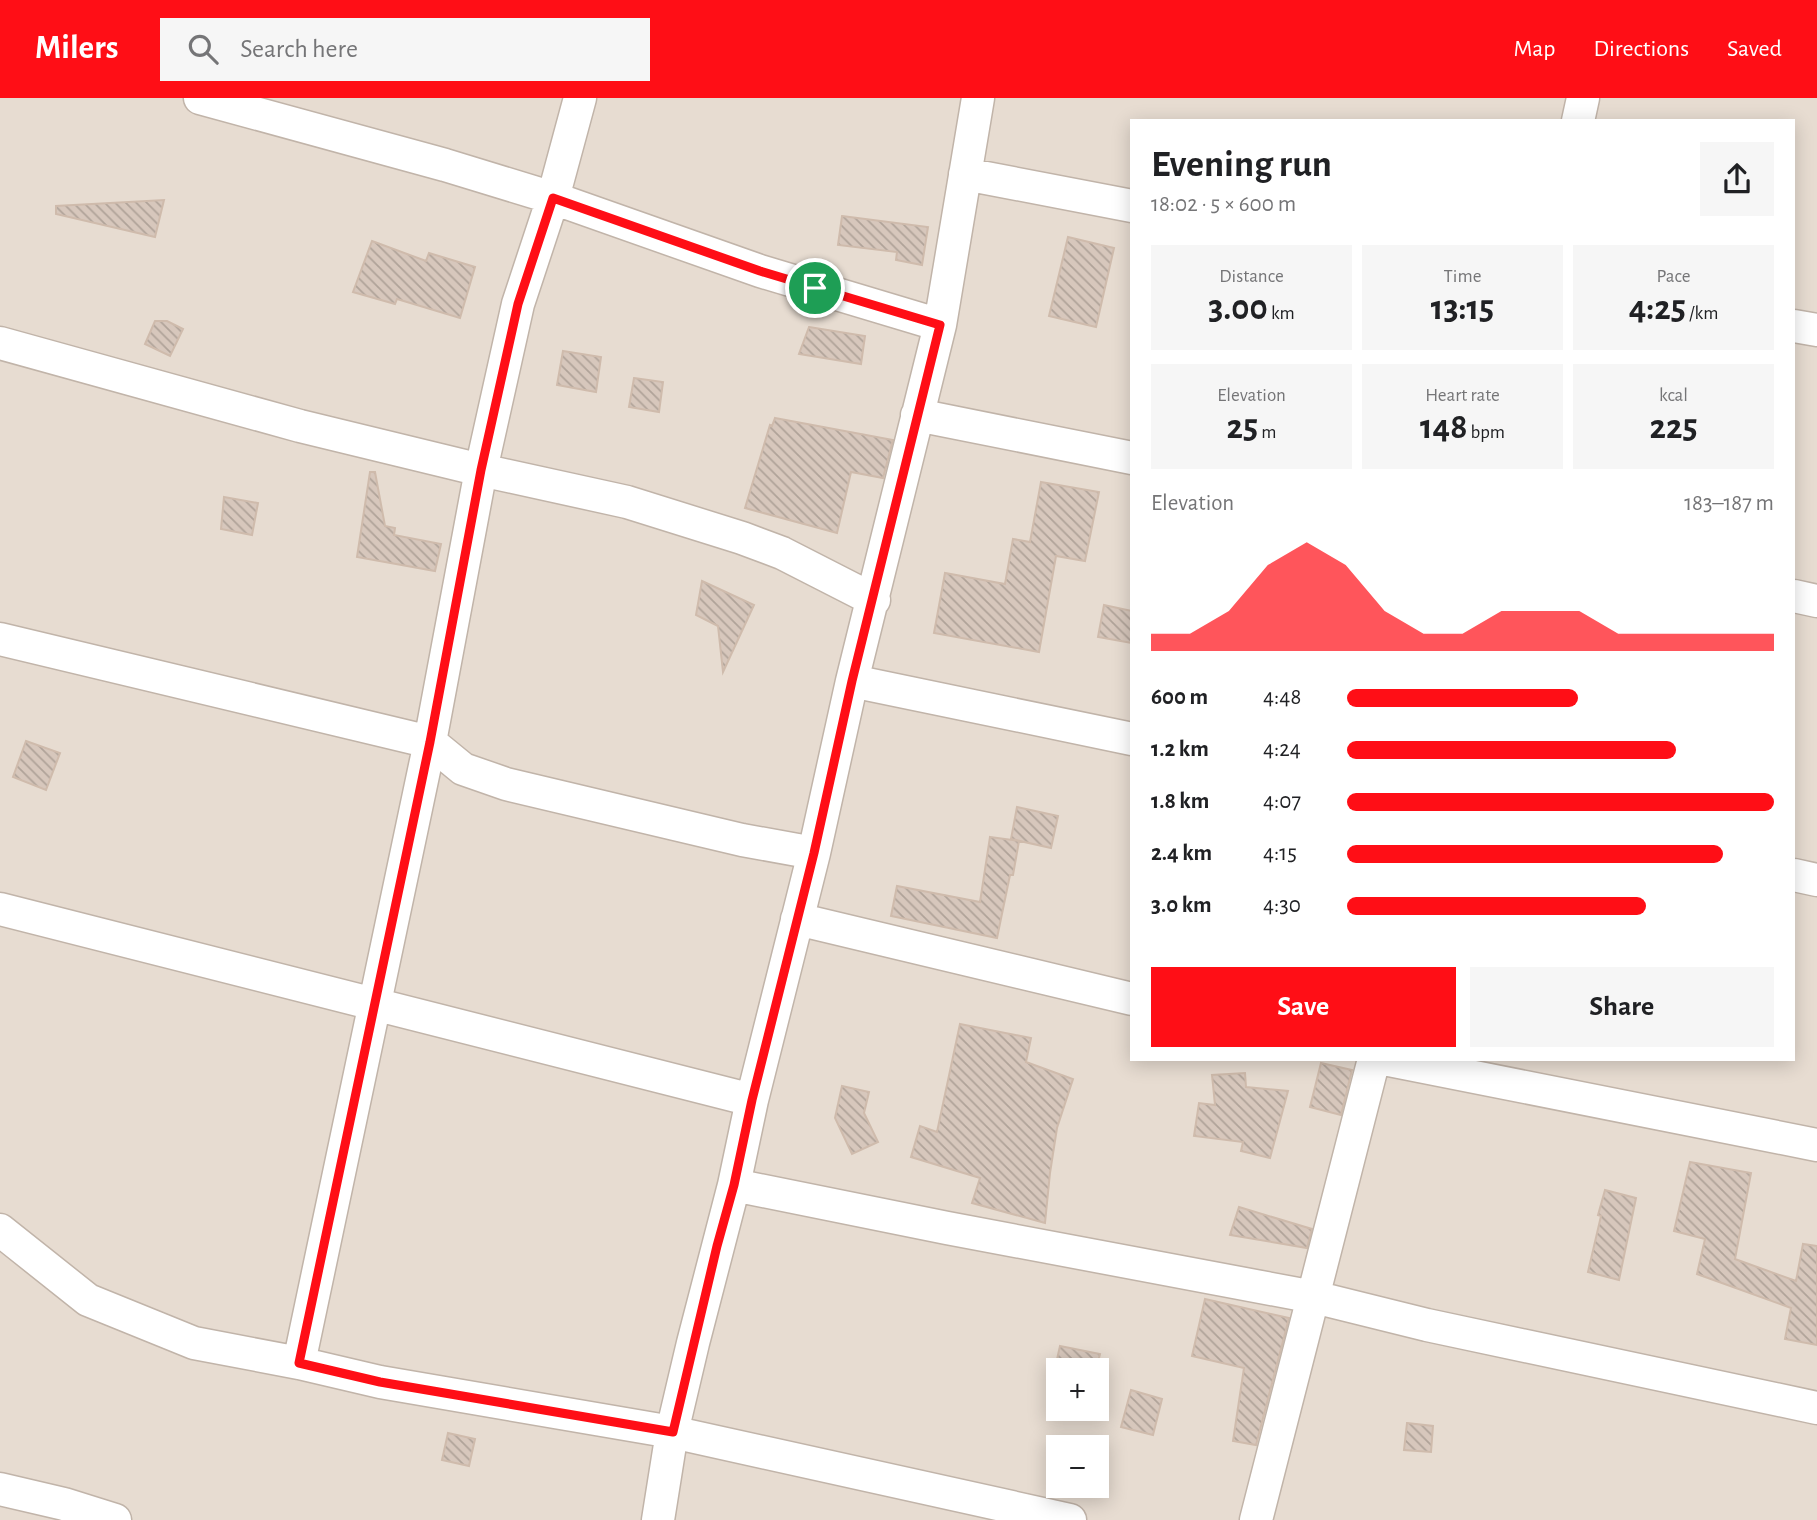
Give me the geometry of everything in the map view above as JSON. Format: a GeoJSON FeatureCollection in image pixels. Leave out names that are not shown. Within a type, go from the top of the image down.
{"type":"FeatureCollection","features":[{"type":"Feature","properties":{"kind":"street"},"geometry":{"type":"LineString","coordinates":[[200,98],[445,165],[553,198],[760,271],[940,325]]}},
{"type":"Feature","properties":{"kind":"street"},"geometry":{"type":"LineString","coordinates":[[299,1363],[430,742],[481,470],[518,304],[553,198],[580,98]]}},
{"type":"Feature","properties":{"kind":"street"},"geometry":{"type":"LineString","coordinates":[[658,1520],[673,1432],[940,325],[978,98]]}},
{"type":"Feature","properties":{"kind":"street"},"geometry":{"type":"LineString","coordinates":[[1578,119],[1583,98]]}},
{"type":"Feature","properties":{"kind":"street"},"geometry":{"type":"LineString","coordinates":[[965,174],[1130,206]]}},
{"type":"Feature","properties":{"kind":"street"},"geometry":{"type":"LineString","coordinates":[[1795,327],[1817,330]]}},
{"type":"Feature","properties":{"kind":"street"},"geometry":{"type":"LineString","coordinates":[[0,343],[300,426],[627,502],[782,553],[874,600]]}},
{"type":"Feature","properties":{"kind":"street"},"geometry":{"type":"LineString","coordinates":[[917,415],[1130,458]]}},
{"type":"Feature","properties":{"kind":"street"},"geometry":{"type":"LineString","coordinates":[[1795,596],[1817,601]]}},
{"type":"Feature","properties":{"kind":"street"},"geometry":{"type":"LineString","coordinates":[[0,639],[430,742],[463,769],[506,784],[742,840],[814,853]]}},
{"type":"Feature","properties":{"kind":"street"},"geometry":{"type":"LineString","coordinates":[[852,681],[1130,739]]}},
{"type":"Feature","properties":{"kind":"street"},"geometry":{"type":"LineString","coordinates":[[1795,875],[1817,880]]}},
{"type":"Feature","properties":{"kind":"street"},"geometry":{"type":"LineString","coordinates":[[0,909],[752,1100]]}},
{"type":"Feature","properties":{"kind":"street"},"geometry":{"type":"LineString","coordinates":[[797,919],[1130,999]]}},
{"type":"Feature","properties":{"kind":"street"},"geometry":{"type":"LineString","coordinates":[[1256,1520],[1373,1061]]}},
{"type":"Feature","properties":{"kind":"street"},"geometry":{"type":"LineString","coordinates":[[1394,1061],[1817,1145]]}},
{"type":"Feature","properties":{"kind":"street"},"geometry":{"type":"LineString","coordinates":[[734,1185],[1314,1297],[1427,1325],[1817,1408]]}},
{"type":"Feature","properties":{"kind":"street"},"geometry":{"type":"LineString","coordinates":[[0,1230],[88,1300],[194,1343],[380,1382],[673,1432],[1070,1520]]}},
{"type":"Feature","properties":{"kind":"street"},"geometry":{"type":"LineString","coordinates":[[0,1489],[64,1504],[115,1520]]}},
{"type":"Feature","properties":{"kind":"shaded area"},"geometry":{"type":"Polygon","coordinates":[[[0,98],[1817,98],[1817,1520],[0,1520],[0,98]]]}},
{"type":"Feature","properties":{"kind":"building"},"geometry":{"type":"Polygon","coordinates":[[[164,200],[155,237],[56,214],[56,206],[164,200]]]}},
{"type":"Feature","properties":{"kind":"building"},"geometry":{"type":"Polygon","coordinates":[[[842,216],[928,227],[922,265],[896,260],[897,252],[838,245],[842,216]]]}},
{"type":"Feature","properties":{"kind":"building"},"geometry":{"type":"Polygon","coordinates":[[[1068,237],[1114,248],[1096,327],[1049,316],[1068,237]]]}},
{"type":"Feature","properties":{"kind":"building"},"geometry":{"type":"Polygon","coordinates":[[[372,241],[426,261],[429,253],[475,267],[460,318],[397,299],[395,304],[353,292],[372,241]]]}},
{"type":"Feature","properties":{"kind":"building"},"geometry":{"type":"Polygon","coordinates":[[[155,321],[167,321],[183,329],[170,356],[145,344],[155,321]]]}},
{"type":"Feature","properties":{"kind":"building"},"geometry":{"type":"Polygon","coordinates":[[[809,327],[865,336],[861,364],[799,354],[809,327]]]}},
{"type":"Feature","properties":{"kind":"building"},"geometry":{"type":"Polygon","coordinates":[[[563,351],[601,357],[596,392],[557,385],[563,351]]]}},
{"type":"Feature","properties":{"kind":"building"},"geometry":{"type":"Polygon","coordinates":[[[634,378],[663,382],[659,412],[629,407],[634,378]]]}},
{"type":"Feature","properties":{"kind":"building"},"geometry":{"type":"Polygon","coordinates":[[[775,418],[893,440],[883,478],[851,472],[837,533],[745,508],[770,425],[772,426],[775,418]]]}},
{"type":"Feature","properties":{"kind":"building"},"geometry":{"type":"Polygon","coordinates":[[[370,472],[375,472],[385,526],[395,528],[394,535],[441,544],[435,571],[357,557],[370,472]]]}},
{"type":"Feature","properties":{"kind":"building"},"geometry":{"type":"Polygon","coordinates":[[[1041,482],[1099,492],[1085,561],[1056,556],[1039,652],[934,633],[945,573],[1005,584],[1013,539],[1030,542],[1041,482]]]}},
{"type":"Feature","properties":{"kind":"building"},"geometry":{"type":"Polygon","coordinates":[[[224,497],[258,503],[252,535],[221,529],[224,497]]]}},
{"type":"Feature","properties":{"kind":"building"},"geometry":{"type":"Polygon","coordinates":[[[702,581],[754,605],[723,672],[718,626],[696,615],[702,581]]]}},
{"type":"Feature","properties":{"kind":"building"},"geometry":{"type":"Polygon","coordinates":[[[1104,605],[1130,611],[1130,643],[1098,637],[1104,605]]]}},
{"type":"Feature","properties":{"kind":"building"},"geometry":{"type":"Polygon","coordinates":[[[26,741],[60,753],[46,790],[13,777],[26,741]]]}},
{"type":"Feature","properties":{"kind":"building"},"geometry":{"type":"Polygon","coordinates":[[[1017,807],[1058,816],[1051,848],[1011,839],[1017,807]]]}},
{"type":"Feature","properties":{"kind":"building"},"geometry":{"type":"Polygon","coordinates":[[[990,837],[1019,841],[997,938],[891,916],[897,886],[980,902],[990,837]]]}},
{"type":"Feature","properties":{"kind":"building"},"geometry":{"type":"Polygon","coordinates":[[[960,1024],[1031,1038],[1026,1062],[1073,1079],[1057,1128],[1045,1223],[972,1203],[980,1178],[911,1157],[920,1126],[937,1132],[960,1024]]]}},
{"type":"Feature","properties":{"kind":"building"},"geometry":{"type":"Polygon","coordinates":[[[1321,1063],[1352,1070],[1341,1115],[1310,1107],[1321,1063]]]}},
{"type":"Feature","properties":{"kind":"building"},"geometry":{"type":"Polygon","coordinates":[[[1245,1073],[1246,1087],[1288,1091],[1270,1158],[1241,1151],[1243,1142],[1194,1136],[1199,1103],[1215,1105],[1212,1075],[1245,1073]]]}},
{"type":"Feature","properties":{"kind":"building"},"geometry":{"type":"Polygon","coordinates":[[[842,1086],[869,1092],[864,1113],[878,1142],[852,1154],[835,1118],[842,1086]]]}},
{"type":"Feature","properties":{"kind":"building"},"geometry":{"type":"Polygon","coordinates":[[[1690,1162],[1751,1173],[1735,1259],[1796,1281],[1803,1244],[1817,1246],[1817,1345],[1785,1339],[1791,1308],[1697,1274],[1705,1239],[1674,1231],[1690,1162]]]}},
{"type":"Feature","properties":{"kind":"building"},"geometry":{"type":"Polygon","coordinates":[[[1605,1190],[1636,1198],[1619,1280],[1588,1272],[1605,1190]]]}},
{"type":"Feature","properties":{"kind":"building"},"geometry":{"type":"Polygon","coordinates":[[[1239,1207],[1312,1229],[1307,1248],[1230,1235],[1239,1207]]]}},
{"type":"Feature","properties":{"kind":"building"},"geometry":{"type":"Polygon","coordinates":[[[1205,1299],[1289,1318],[1256,1445],[1233,1441],[1244,1368],[1192,1356],[1205,1299]]]}},
{"type":"Feature","properties":{"kind":"building"},"geometry":{"type":"Polygon","coordinates":[[[1060,1346],[1100,1354],[1099,1358],[1057,1358],[1060,1346]]]}},
{"type":"Feature","properties":{"kind":"building"},"geometry":{"type":"Polygon","coordinates":[[[1131,1390],[1162,1399],[1153,1435],[1121,1427],[1131,1390]]]}},
{"type":"Feature","properties":{"kind":"building"},"geometry":{"type":"Polygon","coordinates":[[[1407,1423],[1433,1426],[1431,1452],[1404,1450],[1407,1423]]]}},
{"type":"Feature","properties":{"kind":"building"},"geometry":{"type":"Polygon","coordinates":[[[448,1433],[475,1439],[469,1466],[442,1460],[448,1433]]]}},
{"type":"Feature","properties":{"kind":"route"},"geometry":{"type":"LineString","coordinates":[[553,198],[815,288],[940,325],[673,1432],[380,1382],[299,1363],[430,742],[481,470],[518,304],[553,198]]}}]}
